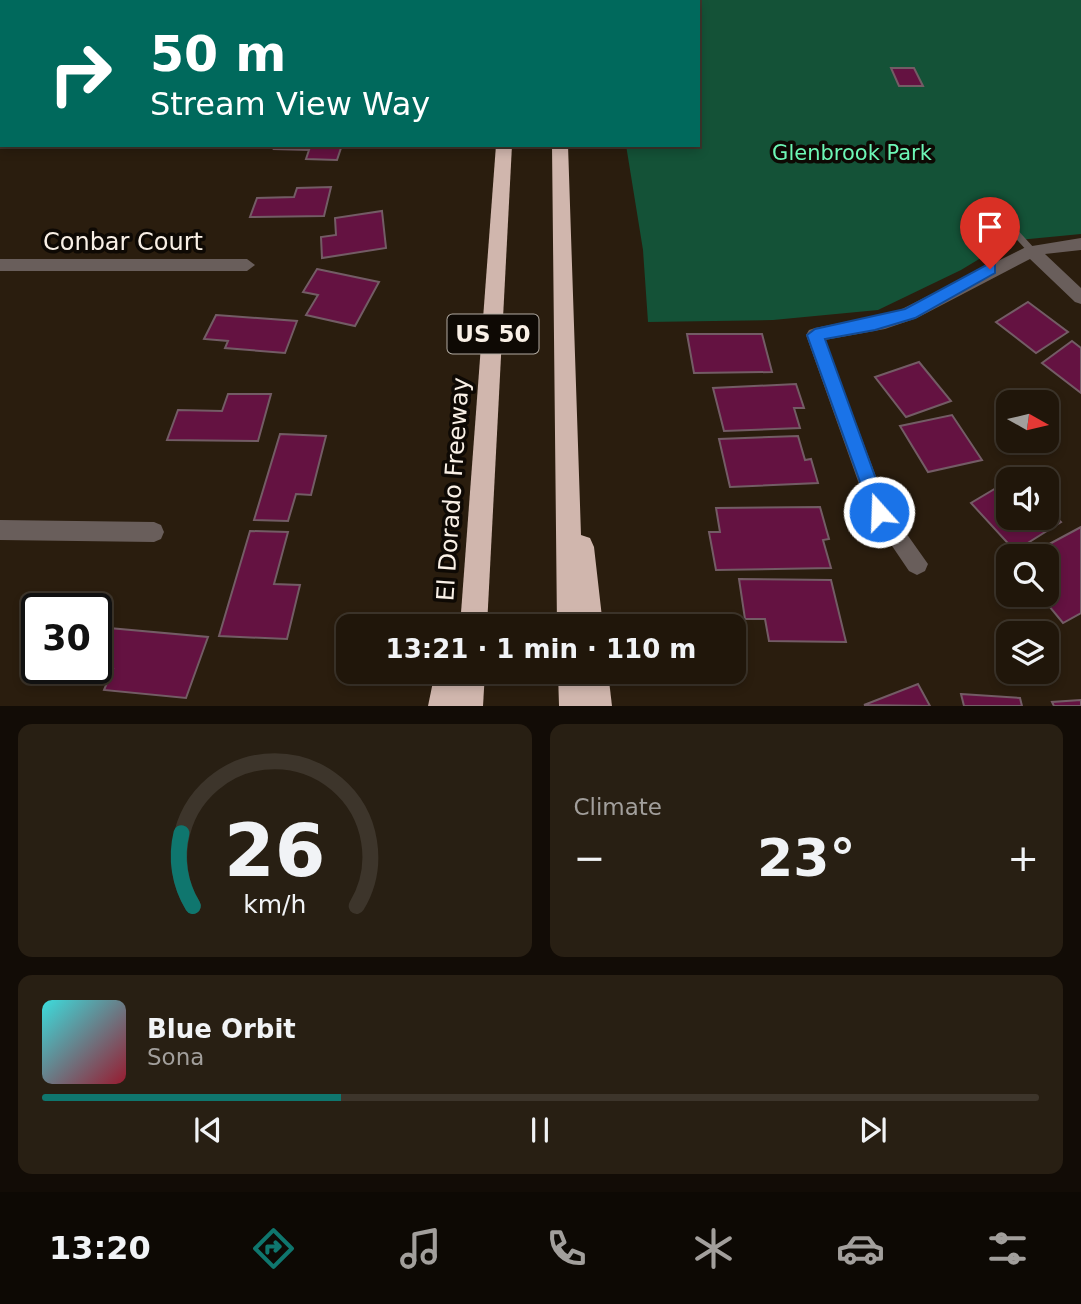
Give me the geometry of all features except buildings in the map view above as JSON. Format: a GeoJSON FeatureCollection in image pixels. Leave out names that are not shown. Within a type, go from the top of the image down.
{"type":"FeatureCollection","features":[{"type":"Feature","properties":{"kind":"highway","name":"El Dorado Freeway"},"geometry":{"type":"LineString","coordinates":[[474,614],[504,147]]}},
{"type":"Feature","properties":{"kind":"highway","name":"US 50"},"geometry":{"type":"LineString","coordinates":[[560,147],[571,614]]}},
{"type":"Feature","properties":{"kind":"highway"},"geometry":{"type":"LineString","coordinates":[[566,395],[589,614]]}},
{"type":"Feature","properties":{"kind":"highway"},"geometry":{"type":"LineString","coordinates":[[461,614],[480,522]]}},
{"type":"Feature","properties":{"kind":"highway"},"geometry":{"type":"LineString","coordinates":[[442,705],[446,684]]}},
{"type":"Feature","properties":{"kind":"highway"},"geometry":{"type":"LineString","coordinates":[[469,705],[470,684]]}},
{"type":"Feature","properties":{"kind":"highway"},"geometry":{"type":"LineString","coordinates":[[572,684],[573,705]]}},
{"type":"Feature","properties":{"kind":"highway"},"geometry":{"type":"LineString","coordinates":[[595,684],[598,705]]}},
{"type":"Feature","properties":{"kind":"street"},"geometry":{"type":"LineString","coordinates":[[917,564],[879,512],[815,335],[875,324],[923,309],[990,269],[1032,251],[1081,244]]}},
{"type":"Feature","properties":{"kind":"street"},"geometry":{"type":"LineString","coordinates":[[1032,251],[1081,298]]}},
{"type":"Feature","properties":{"kind":"street","name":"Conbar Court"},"geometry":{"type":"LineString","coordinates":[[0,265],[247,265]]}},
{"type":"Feature","properties":{"kind":"street"},"geometry":{"type":"LineString","coordinates":[[0,530],[154,531]]}},
{"type":"Feature","properties":{"kind":"lane"},"geometry":{"type":"LineString","coordinates":[[998,214],[1032,251]]}},
{"type":"Feature","properties":{"kind":"green space","name":"Glenbrook Park"},"geometry":{"type":"Polygon","coordinates":[[[700,0],[1081,0],[1081,234],[1009,241],[961,270],[878,310],[773,320],[648,322],[643,250],[626,147],[700,147],[700,0]]]}},
{"type":"Feature","properties":{"kind":"route"},"geometry":{"type":"LineString","coordinates":[[879,512],[815,335],[897,319],[923,309],[990,269]]}}]}
